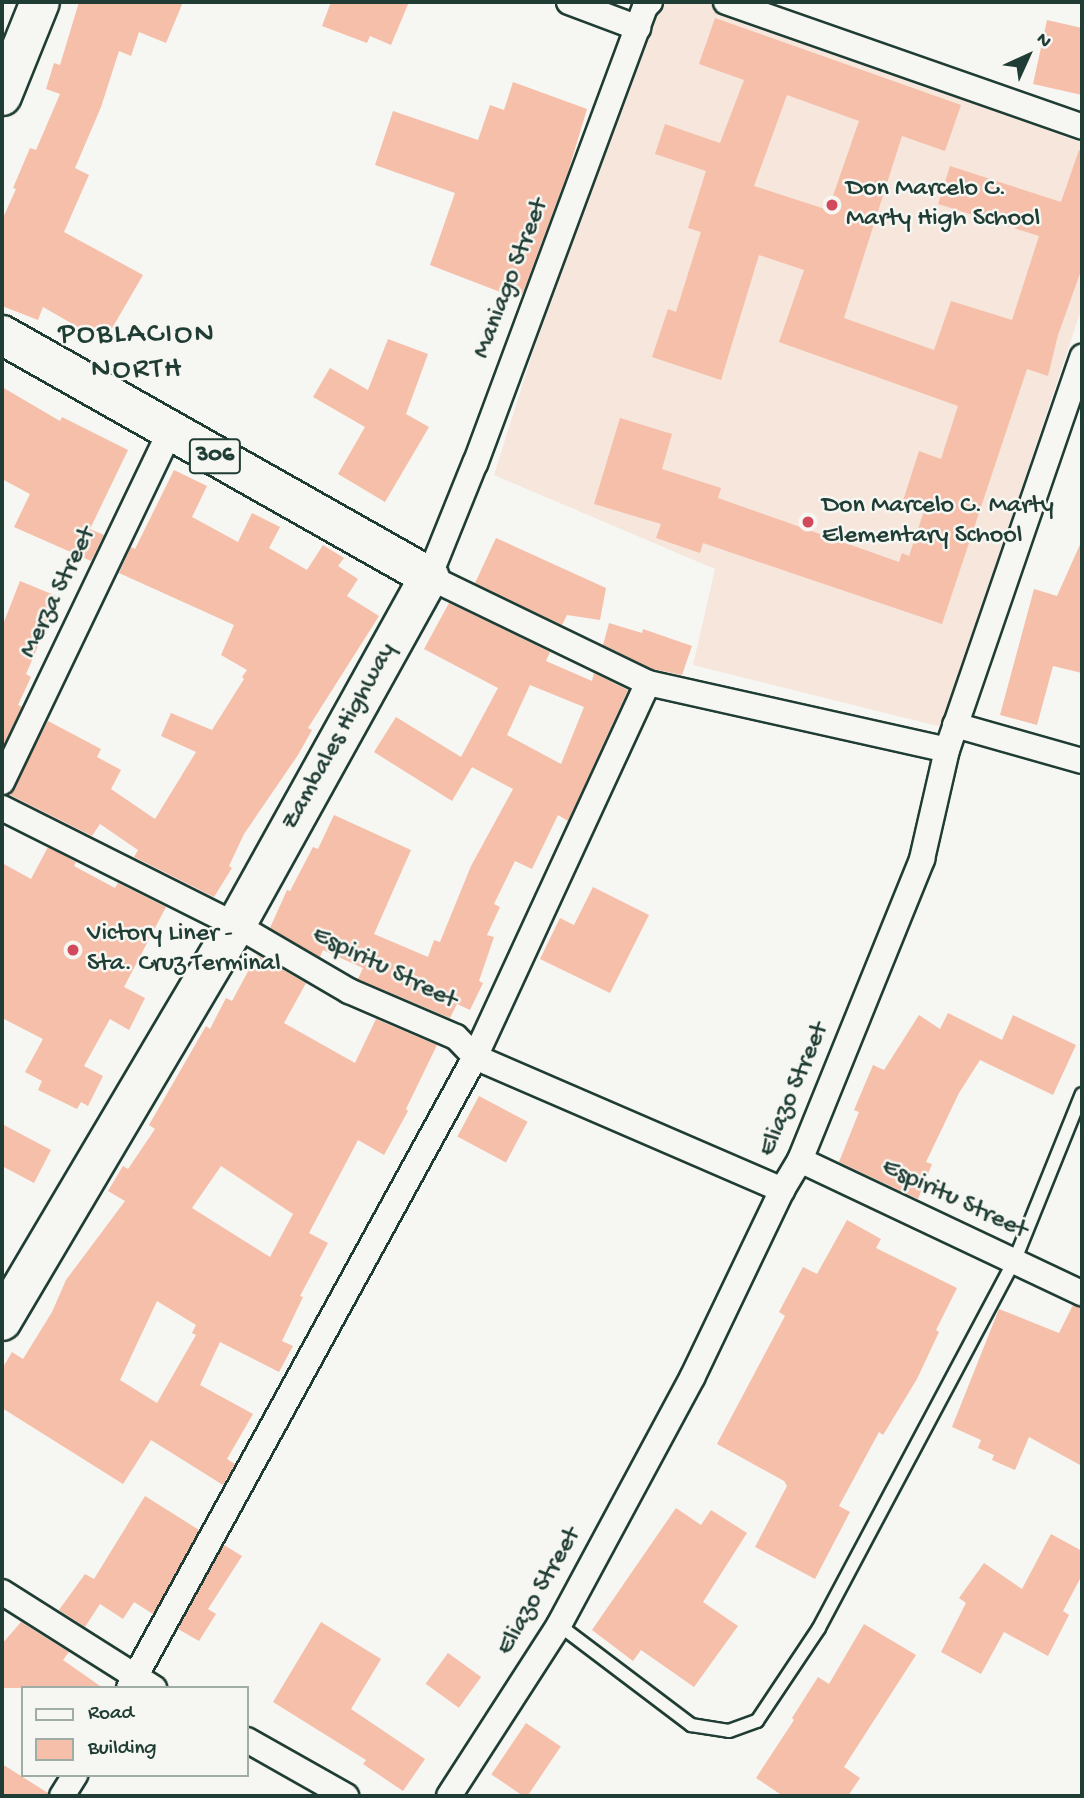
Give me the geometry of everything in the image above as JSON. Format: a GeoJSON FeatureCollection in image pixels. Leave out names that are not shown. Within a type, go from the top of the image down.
{"type":"FeatureCollection","features":[{"type":"Feature","properties":{"kind":"main road"},"geometry":{"type":"LineString","coordinates":[[2,96],[13,39],[40,2]]}},
{"type":"Feature","properties":{"kind":"main road","name":"306"},"geometry":{"type":"LineString","coordinates":[[2,335],[429,577]]}},
{"type":"Feature","properties":{"kind":"main road","name":"Zambales Highway"},"geometry":{"type":"LineString","coordinates":[[2,1321],[236,925],[429,577]]}},
{"type":"Feature","properties":{"kind":"street"},"geometry":{"type":"LineString","coordinates":[[569,2],[638,28]]}},
{"type":"Feature","properties":{"kind":"street","name":"Maniago Street"},"geometry":{"type":"LineString","coordinates":[[429,577],[480,450],[645,7],[650,2]]}},
{"type":"Feature","properties":{"kind":"street"},"geometry":{"type":"LineString","coordinates":[[726,2],[1082,127]]}},
{"type":"Feature","properties":{"kind":"street","name":"Eliazo Street"},"geometry":{"type":"LineString","coordinates":[[449,1796],[559,1625],[692,1378],[782,1190],[800,1160],[922,859],[947,750],[1082,357]]}},
{"type":"Feature","properties":{"kind":"street","name":"Merza Street"},"geometry":{"type":"LineString","coordinates":[[2,782],[170,430]]}},
{"type":"Feature","properties":{"kind":"street"},"geometry":{"type":"LineString","coordinates":[[429,577],[648,683],[947,750]]}},
{"type":"Feature","properties":{"kind":"street"},"geometry":{"type":"LineString","coordinates":[[2,1592],[140,1684],[475,1058],[648,683]]}},
{"type":"Feature","properties":{"kind":"street"},"geometry":{"type":"LineString","coordinates":[[955,725],[1082,761]]}},
{"type":"Feature","properties":{"kind":"street","name":"Espiritu Street"},"geometry":{"type":"LineString","coordinates":[[2,808],[236,925],[349,991],[456,1037],[475,1058],[782,1190]]}},
{"type":"Feature","properties":{"kind":"street","name":"Espiritu Street"},"geometry":{"type":"LineString","coordinates":[[800,1160],[1082,1293]]}},
{"type":"Feature","properties":{"kind":"street"},"geometry":{"type":"LineString","coordinates":[[248,1741],[346,1796]]}},
{"type":"Feature","properties":{"kind":"street"},"geometry":{"type":"LineString","coordinates":[[62,1796],[74,1777]]}},
{"type":"Feature","properties":{"kind":"lane"},"geometry":{"type":"LineString","coordinates":[[559,1625],[691,1725],[729,1731],[757,1721],[819,1628],[1014,1262],[1082,1094]]}},
{"type":"Feature","properties":{"kind":"shaded area"},"geometry":{"type":"Polygon","coordinates":[[[658,2],[704,2],[1082,143],[1082,307],[942,727],[693,665],[715,569],[494,475],[560,266],[658,2]]]}},
{"type":"Feature","properties":{"kind":"building"},"geometry":{"type":"Polygon","coordinates":[[[79,2],[183,2],[166,43],[139,32],[131,56],[119,51],[101,107],[75,168],[89,175],[64,232],[143,275],[104,342],[43,307],[38,320],[2,306],[2,220],[30,148],[36,150],[60,94],[46,89],[54,63],[60,65],[79,2]]]}},
{"type":"Feature","properties":{"kind":"building"},"geometry":{"type":"Polygon","coordinates":[[[331,2],[409,2],[391,45],[370,36],[367,43],[322,26],[331,2]]]}},
{"type":"Feature","properties":{"kind":"building"},"geometry":{"type":"Polygon","coordinates":[[[715,18],[961,105],[945,151],[902,136],[844,318],[934,350],[951,301],[1012,320],[1039,236],[938,204],[950,166],[1061,202],[1079,150],[1082,151],[1082,268],[1058,335],[1048,376],[1027,369],[942,624],[703,543],[700,553],[656,538],[661,524],[594,504],[620,418],[672,434],[662,469],[721,488],[718,498],[899,562],[902,553],[909,556],[924,511],[902,504],[919,451],[941,459],[958,406],[779,342],[804,270],[759,255],[721,380],[652,357],[668,309],[676,312],[701,232],[688,228],[706,171],[655,154],[665,124],[720,143],[744,80],[699,64],[715,18]],[[787,95],[754,186],[828,210],[859,121],[787,95]]]}},
{"type":"Feature","properties":{"kind":"building"},"geometry":{"type":"Polygon","coordinates":[[[1047,20],[1082,28],[1082,95],[1033,84],[1047,20]]]}},
{"type":"Feature","properties":{"kind":"building"},"geometry":{"type":"Polygon","coordinates":[[[513,82],[587,109],[568,172],[522,295],[510,290],[508,295],[430,265],[455,193],[375,165],[393,111],[478,140],[490,105],[504,110],[513,82]]]}},
{"type":"Feature","properties":{"kind":"building"},"geometry":{"type":"Polygon","coordinates":[[[388,339],[428,354],[406,414],[429,427],[385,502],[338,474],[365,427],[313,397],[330,368],[368,390],[388,339]]]}},
{"type":"Feature","properties":{"kind":"building"},"geometry":{"type":"Polygon","coordinates":[[[2,387],[60,421],[62,417],[128,450],[90,529],[104,535],[91,561],[14,527],[30,494],[2,479],[2,387]]]}},
{"type":"Feature","properties":{"kind":"building"},"geometry":{"type":"Polygon","coordinates":[[[174,470],[207,486],[192,517],[238,542],[252,513],[280,527],[269,548],[307,570],[323,545],[344,558],[338,566],[358,579],[347,596],[379,616],[308,728],[312,730],[298,755],[244,834],[229,866],[232,868],[214,897],[134,857],[138,850],[100,824],[92,836],[10,795],[48,721],[101,749],[97,757],[121,770],[111,789],[155,819],[196,752],[161,736],[171,713],[212,730],[244,679],[242,677],[247,670],[221,655],[234,625],[119,573],[131,547],[135,549],[174,470]]]}},
{"type":"Feature","properties":{"kind":"building"},"geometry":{"type":"Polygon","coordinates":[[[496,538],[606,588],[600,620],[567,615],[562,625],[475,583],[496,538]]]}},
{"type":"Feature","properties":{"kind":"building"},"geometry":{"type":"Polygon","coordinates":[[[1082,540],[1082,673],[1053,666],[1037,725],[1000,715],[1034,589],[1057,596],[1082,540]]]}},
{"type":"Feature","properties":{"kind":"building"},"geometry":{"type":"Polygon","coordinates":[[[20,581],[59,597],[26,674],[31,677],[18,705],[22,707],[2,748],[2,627],[20,581]]]}},
{"type":"Feature","properties":{"kind":"building"},"geometry":{"type":"Polygon","coordinates":[[[449,603],[550,652],[546,661],[592,681],[594,673],[628,690],[568,821],[558,815],[532,869],[515,861],[494,904],[500,907],[487,935],[494,937],[479,981],[483,983],[470,1010],[457,1004],[450,1018],[358,979],[363,968],[323,950],[320,957],[270,928],[287,890],[290,891],[313,847],[318,849],[334,815],[411,850],[374,934],[428,957],[434,940],[440,942],[471,866],[513,789],[472,767],[452,801],[374,752],[396,717],[461,757],[498,688],[424,649],[449,603]],[[530,685],[507,735],[561,764],[584,707],[530,685]]]}},
{"type":"Feature","properties":{"kind":"building"},"geometry":{"type":"Polygon","coordinates":[[[609,623],[642,633],[643,629],[692,646],[682,675],[653,669],[603,645],[609,623]]]}},
{"type":"Feature","properties":{"kind":"building","name":"Victory Liner - Sta. Cruz Terminal"},"geometry":{"type":"Polygon","coordinates":[[[48,847],[76,862],[74,866],[115,888],[118,883],[166,907],[124,987],[145,998],[129,1030],[110,1019],[84,1066],[103,1076],[88,1106],[81,1102],[77,1109],[38,1090],[42,1081],[25,1072],[43,1039],[2,1018],[2,863],[31,879],[48,847]]]}},
{"type":"Feature","properties":{"kind":"building"},"geometry":{"type":"Polygon","coordinates":[[[593,887],[649,915],[610,993],[540,959],[560,918],[574,925],[593,887]]]}},
{"type":"Feature","properties":{"kind":"building"},"geometry":{"type":"Polygon","coordinates":[[[257,955],[306,983],[284,1023],[355,1063],[376,1019],[437,1045],[406,1109],[408,1111],[384,1155],[358,1140],[309,1233],[328,1243],[300,1296],[303,1297],[282,1341],[293,1346],[279,1372],[220,1342],[200,1385],[253,1414],[227,1459],[235,1464],[223,1485],[151,1440],[123,1484],[2,1408],[2,1369],[12,1352],[23,1359],[52,1312],[66,1280],[125,1201],[108,1191],[123,1166],[128,1169],[155,1129],[149,1125],[206,1026],[210,1029],[226,998],[232,1001],[257,955]],[[221,1166],[192,1208],[270,1257],[293,1214],[221,1166]],[[157,1301],[120,1380],[157,1403],[196,1335],[192,1333],[196,1325],[157,1301]]]}},
{"type":"Feature","properties":{"kind":"building"},"geometry":{"type":"Polygon","coordinates":[[[948,1013],[1002,1040],[1013,1015],[1076,1045],[1053,1095],[980,1060],[959,1093],[926,1162],[932,1164],[918,1199],[839,1162],[859,1112],[854,1110],[873,1065],[884,1070],[919,1015],[940,1029],[948,1013]]]}},
{"type":"Feature","properties":{"kind":"building"},"geometry":{"type":"Polygon","coordinates":[[[479,1096],[528,1122],[506,1162],[457,1137],[479,1096]]]}},
{"type":"Feature","properties":{"kind":"building"},"geometry":{"type":"Polygon","coordinates":[[[2,1124],[51,1150],[34,1183],[2,1166],[2,1124]]]}},
{"type":"Feature","properties":{"kind":"building"},"geometry":{"type":"Polygon","coordinates":[[[847,1220],[881,1239],[876,1248],[957,1288],[936,1330],[939,1332],[917,1379],[883,1435],[879,1432],[839,1506],[850,1512],[815,1579],[755,1547],[787,1486],[784,1481],[717,1444],[785,1316],[779,1312],[803,1267],[817,1274],[847,1220]]]}},
{"type":"Feature","properties":{"kind":"building"},"geometry":{"type":"Polygon","coordinates":[[[1073,1305],[1082,1308],[1082,1466],[1029,1437],[1015,1470],[992,1460],[994,1455],[978,1448],[981,1440],[952,1427],[999,1309],[1059,1333],[1073,1305]]]}},
{"type":"Feature","properties":{"kind":"building"},"geometry":{"type":"Polygon","coordinates":[[[145,1496],[199,1530],[153,1614],[134,1602],[123,1619],[100,1604],[85,1627],[59,1610],[85,1574],[94,1579],[145,1496]]]}},
{"type":"Feature","properties":{"kind":"building"},"geometry":{"type":"Polygon","coordinates":[[[676,1508],[701,1525],[711,1510],[747,1533],[703,1602],[738,1626],[694,1687],[641,1650],[633,1661],[592,1630],[676,1508]]]}},
{"type":"Feature","properties":{"kind":"building"},"geometry":{"type":"Polygon","coordinates":[[[1051,1534],[1082,1551],[1082,1575],[1063,1611],[1069,1615],[1048,1656],[1004,1632],[981,1674],[941,1652],[966,1603],[959,1598],[984,1563],[1022,1589],[1051,1534]]]}},
{"type":"Feature","properties":{"kind":"building"},"geometry":{"type":"Polygon","coordinates":[[[224,1545],[242,1556],[208,1609],[216,1614],[199,1641],[178,1629],[224,1545]]]}},
{"type":"Feature","properties":{"kind":"building"},"geometry":{"type":"Polygon","coordinates":[[[21,1622],[69,1652],[63,1660],[100,1686],[2,1688],[2,1644],[21,1622]]]}},
{"type":"Feature","properties":{"kind":"building"},"geometry":{"type":"Polygon","coordinates":[[[321,1622],[381,1659],[351,1709],[425,1759],[403,1791],[363,1764],[366,1760],[273,1702],[321,1622]]]}},
{"type":"Feature","properties":{"kind":"building"},"geometry":{"type":"Polygon","coordinates":[[[864,1624],[916,1655],[844,1767],[860,1778],[848,1796],[783,1796],[756,1778],[818,1677],[829,1684],[864,1624]]]}},
{"type":"Feature","properties":{"kind":"building"},"geometry":{"type":"Polygon","coordinates":[[[448,1653],[481,1677],[459,1708],[426,1684],[448,1653]]]}},
{"type":"Feature","properties":{"kind":"building"},"geometry":{"type":"Polygon","coordinates":[[[526,1723],[561,1746],[527,1796],[491,1774],[526,1723]]]}},
{"type":"Feature","properties":{"kind":"building"},"geometry":{"type":"Polygon","coordinates":[[[2,1764],[48,1793],[47,1796],[2,1796],[2,1764]]]}},
{"type":"Feature","properties":{"kind":"place","name":"Don Marcelo C. Marty High School"},"geometry":{"type":"Point","coordinates":[832,205]}},
{"type":"Feature","properties":{"kind":"place","name":"Don Marcelo C. Marty Elementary School"},"geometry":{"type":"Point","coordinates":[808,522]}},
{"type":"Feature","properties":{"kind":"place","name":"Victory Liner - Sta. Cruz Terminal"},"geometry":{"type":"Point","coordinates":[73,950]}},
{"type":"Feature","properties":{"kind":"district","name":"POBLACION NORTH"},"geometry":{"type":"Point","coordinates":[137,353]}}]}
